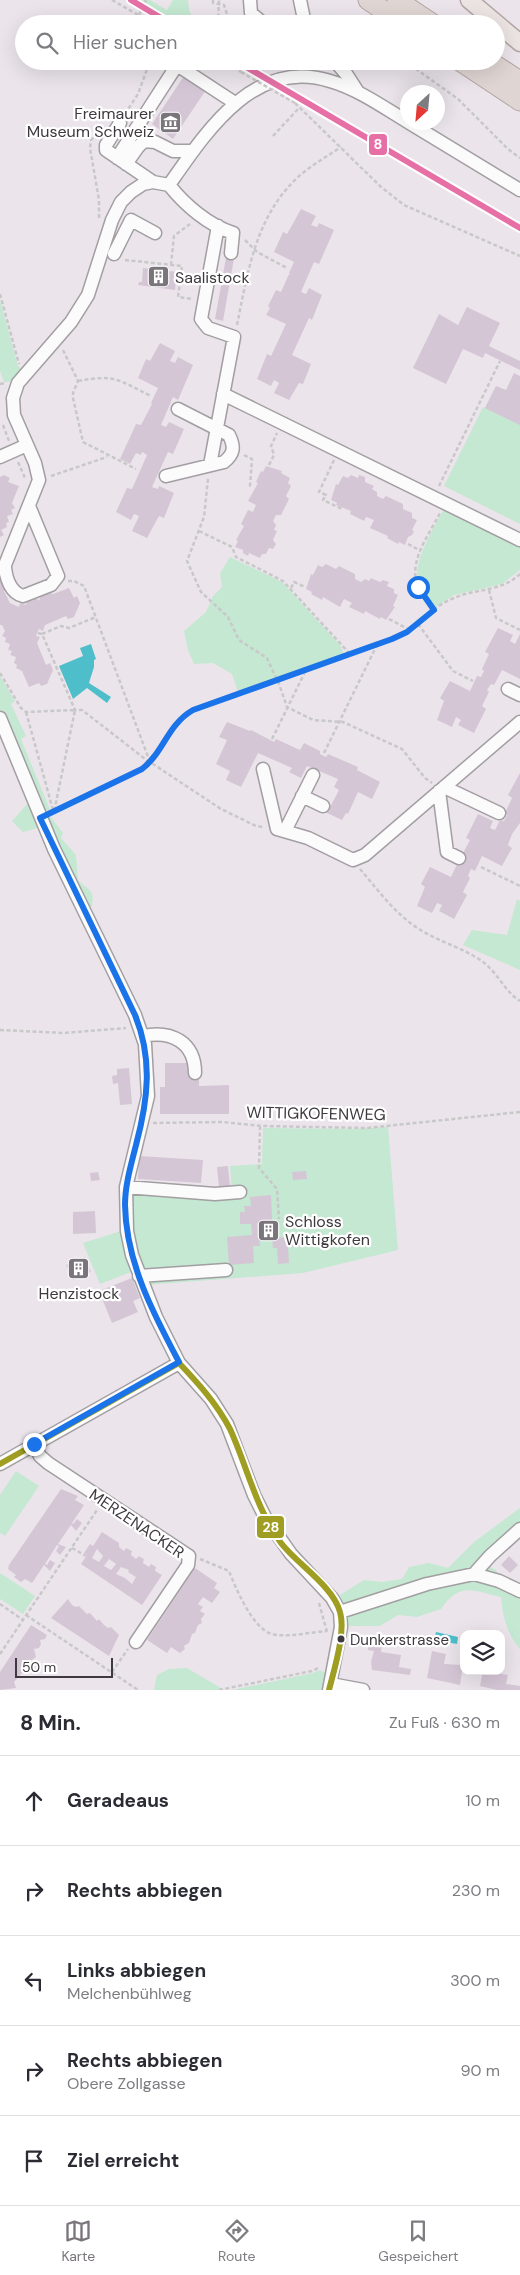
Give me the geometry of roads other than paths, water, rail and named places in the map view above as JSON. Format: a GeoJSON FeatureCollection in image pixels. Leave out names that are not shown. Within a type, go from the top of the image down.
{"type":"FeatureCollection","features":[{"type":"Feature","properties":{"kind":"highway"},"geometry":{"type":"LineString","coordinates":[[368,0],[390,15]]}},
{"type":"Feature","properties":{"kind":"highway"},"geometry":{"type":"LineString","coordinates":[[397,0],[420,15]]}},
{"type":"Feature","properties":{"kind":"highway"},"geometry":{"type":"LineString","coordinates":[[474,70],[520,101]]}},
{"type":"Feature","properties":{"kind":"highway"},"geometry":{"type":"LineString","coordinates":[[503,70],[520,82]]}},
{"type":"Feature","properties":{"kind":"main road"},"geometry":{"type":"LineString","coordinates":[[470,0],[487,15]]}},
{"type":"Feature","properties":{"kind":"main road"},"geometry":{"type":"LineString","coordinates":[[505,30],[520,43]]}},
{"type":"Feature","properties":{"kind":"street"},"geometry":{"type":"LineString","coordinates":[[250,0],[252,15]]}},
{"type":"Feature","properties":{"kind":"street"},"geometry":{"type":"LineString","coordinates":[[300,0],[303,15]]}},
{"type":"Feature","properties":{"kind":"street"},"geometry":{"type":"LineString","coordinates":[[122,161],[174,70]]}},
{"type":"Feature","properties":{"kind":"street"},"geometry":{"type":"LineString","coordinates":[[185,70],[235,103]]}},
{"type":"Feature","properties":{"kind":"street"},"geometry":{"type":"LineString","coordinates":[[343,70],[358,92]]}},
{"type":"Feature","properties":{"kind":"street"},"geometry":{"type":"LineString","coordinates":[[169,185],[210,128],[235,103],[266,84],[297,77],[324,79],[358,92],[400,117]]}},
{"type":"Feature","properties":{"kind":"street"},"geometry":{"type":"LineString","coordinates":[[120,123],[105,147],[107,152],[153,182],[169,185],[178,197],[216,225],[233,233],[231,252]]}},
{"type":"Feature","properties":{"kind":"street"},"geometry":{"type":"LineString","coordinates":[[421,130],[520,190]]}},
{"type":"Feature","properties":{"kind":"street"},"geometry":{"type":"LineString","coordinates":[[122,161],[144,141],[154,142],[173,151],[193,151]]}},
{"type":"Feature","properties":{"kind":"street"},"geometry":{"type":"LineString","coordinates":[[109,251],[112,220],[121,202],[138,187],[153,182]]}},
{"type":"Feature","properties":{"kind":"street"},"geometry":{"type":"LineString","coordinates":[[31,501],[58,576],[51,586],[23,596],[14,592],[6,576],[5,567],[39,480],[14,415],[13,398],[18,383],[71,322],[88,295],[109,251],[131,220],[155,233]]}},
{"type":"Feature","properties":{"kind":"street"},"geometry":{"type":"LineString","coordinates":[[210,465],[234,337],[202,325],[197,318],[198,300],[216,225]]}},
{"type":"Feature","properties":{"kind":"street"},"geometry":{"type":"LineString","coordinates":[[212,330],[205,326],[201,316],[216,225]]}},
{"type":"Feature","properties":{"kind":"street"},"geometry":{"type":"LineString","coordinates":[[109,251],[125,260]]}},
{"type":"Feature","properties":{"kind":"street"},"geometry":{"type":"LineString","coordinates":[[223,394],[520,540]]}},
{"type":"Feature","properties":{"kind":"street"},"geometry":{"type":"LineString","coordinates":[[166,476],[224,462],[231,456],[233,449],[233,443],[229,436],[178,410]]}},
{"type":"Feature","properties":{"kind":"street"},"geometry":{"type":"LineString","coordinates":[[0,457],[27,445]]}},
{"type":"Feature","properties":{"kind":"street"},"geometry":{"type":"LineString","coordinates":[[0,718],[40,818],[141,1031],[147,1063],[148,1096],[126,1187],[127,1231],[139,1276],[156,1317],[179,1362],[211,1399],[227,1424],[254,1495],[272,1529],[291,1554],[332,1598],[340,1612],[342,1620],[330,1687],[363,1690]]}},
{"type":"Feature","properties":{"kind":"street"},"geometry":{"type":"LineString","coordinates":[[281,830],[308,838],[353,860],[365,855],[520,722]]}},
{"type":"Feature","properties":{"kind":"street"},"geometry":{"type":"LineString","coordinates":[[263,770],[281,830]]}},
{"type":"Feature","properties":{"kind":"street"},"geometry":{"type":"LineString","coordinates":[[281,830],[302,796],[312,774]]}},
{"type":"Feature","properties":{"kind":"street"},"geometry":{"type":"LineString","coordinates":[[442,789],[499,813]]}},
{"type":"Feature","properties":{"kind":"street"},"geometry":{"type":"LineString","coordinates":[[442,789],[448,852],[459,858]]}},
{"type":"Feature","properties":{"kind":"street"},"geometry":{"type":"LineString","coordinates":[[302,796],[323,806]]}},
{"type":"Feature","properties":{"kind":"street"},"geometry":{"type":"LineString","coordinates":[[141,1031],[162,1034],[181,1042],[194,1057],[196,1073]]}},
{"type":"Feature","properties":{"kind":"street"},"geometry":{"type":"LineString","coordinates":[[126,1187],[216,1194],[240,1192]]}},
{"type":"Feature","properties":{"kind":"street"},"geometry":{"type":"LineString","coordinates":[[139,1276],[226,1270]]}},
{"type":"Feature","properties":{"kind":"street"},"geometry":{"type":"LineString","coordinates":[[0,1464],[179,1362]]}},
{"type":"Feature","properties":{"kind":"street","name":"MERZENACKER"},"geometry":{"type":"LineString","coordinates":[[34,1444],[40,1456],[48,1463],[189,1556],[188,1565],[136,1642]]}},
{"type":"Feature","properties":{"kind":"street"},"geometry":{"type":"LineString","coordinates":[[474,1574],[490,1556],[520,1529]]}},
{"type":"Feature","properties":{"kind":"street"},"geometry":{"type":"LineString","coordinates":[[340,1612],[427,1584],[474,1574],[499,1580],[520,1591]]}},
{"type":"Feature","properties":{"kind":"water"},"geometry":{"type":"Polygon","coordinates":[[[91,644],[96,659],[94,660],[89,683],[111,697],[107,703],[87,688],[73,699],[59,666],[83,656],[80,648],[91,644]]]}},
{"type":"Feature","properties":{"kind":"water"},"geometry":{"type":"Polygon","coordinates":[[[436,1632],[458,1637],[457,1644],[434,1640],[436,1632]]]}},
{"type":"Feature","properties":{"kind":"tram line","name":"8"},"geometry":{"type":"LineString","coordinates":[[131,0],[156,15]]}},
{"type":"Feature","properties":{"kind":"tram line","name":"8"},"geometry":{"type":"LineString","coordinates":[[251,70],[520,228]]}},
{"type":"Feature","properties":{"kind":"place","name":"Freimaurer Museum Schweiz"},"geometry":{"type":"Point","coordinates":[170,122]}},
{"type":"Feature","properties":{"kind":"place","name":"Saalistock"},"geometry":{"type":"Point","coordinates":[159,277]}},
{"type":"Feature","properties":{"kind":"place","name":"Schloss Wittigkofen"},"geometry":{"type":"Point","coordinates":[269,1230]}},
{"type":"Feature","properties":{"kind":"place","name":"Henzistock"},"geometry":{"type":"Point","coordinates":[79,1269]}},
{"type":"Feature","properties":{"kind":"place","name":"Dunkerstrasse"},"geometry":{"type":"Point","coordinates":[341,1639]}}]}
